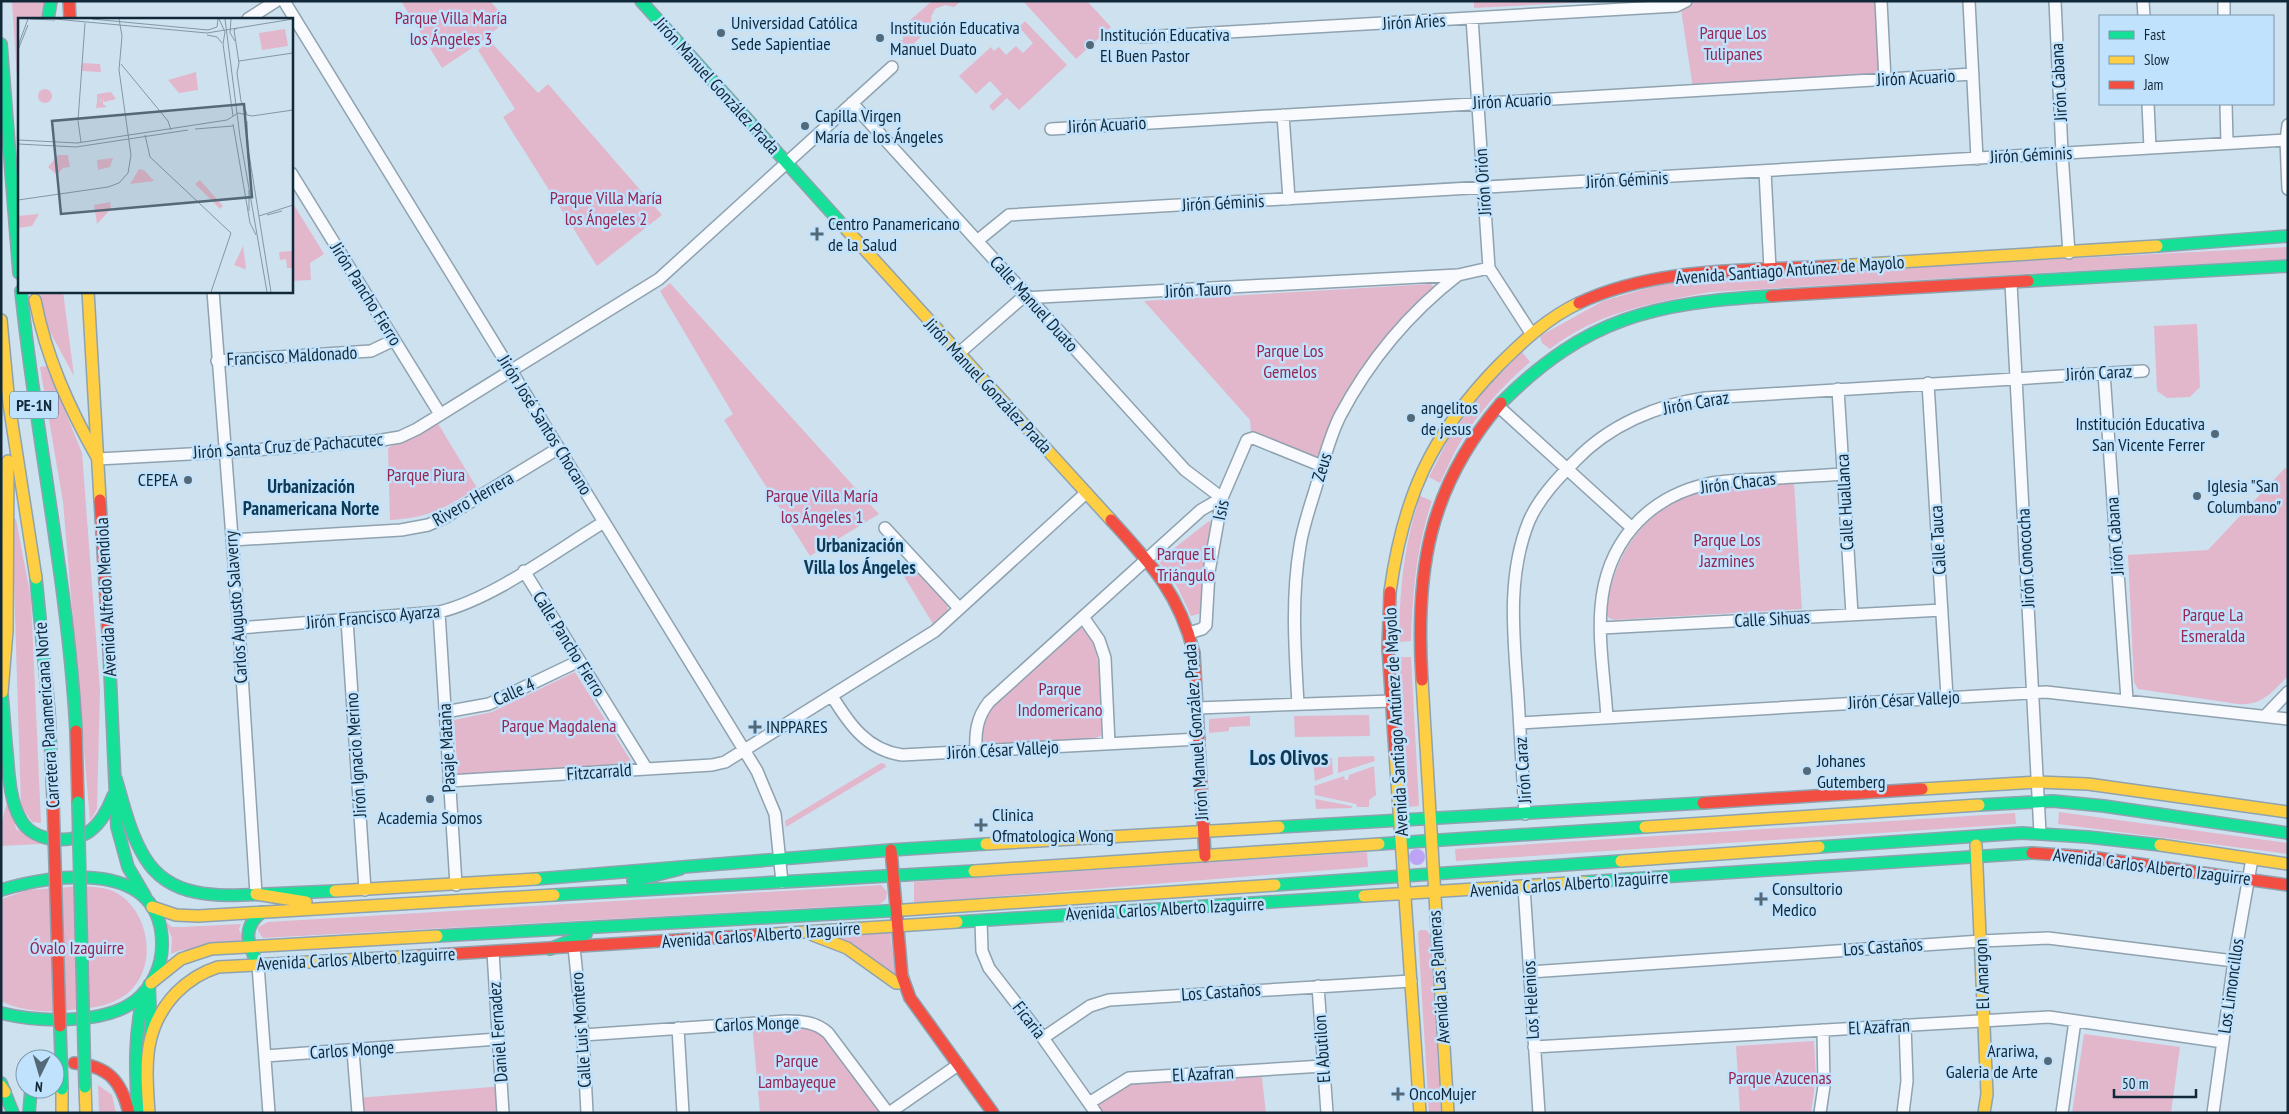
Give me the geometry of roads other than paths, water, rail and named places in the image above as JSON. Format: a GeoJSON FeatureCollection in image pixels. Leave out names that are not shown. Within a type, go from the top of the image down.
{"type":"FeatureCollection","features":[{"type":"Feature","properties":{"kind":"main road"},"geometry":{"type":"LineString","coordinates":[[48,18],[50,1]]}},
{"type":"Feature","properties":{"kind":"main road"},"geometry":{"type":"LineString","coordinates":[[69,1],[70,18]]}},
{"type":"Feature","properties":{"kind":"main road","name":"Jirón Manuel González Prada"},"geometry":{"type":"LineString","coordinates":[[641,1],[958,354],[1147,559],[1173,595],[1189,633],[1195,662],[1205,856]]}},
{"type":"Feature","properties":{"kind":"main road"},"geometry":{"type":"LineString","coordinates":[[1,44],[10,180],[18,263]]}},
{"type":"Feature","properties":{"kind":"main road"},"geometry":{"type":"LineString","coordinates":[[10,180],[18,123]]}},
{"type":"Feature","properties":{"kind":"main road"},"geometry":{"type":"LineString","coordinates":[[13,213],[18,225]]}},
{"type":"Feature","properties":{"kind":"main road","name":"Avenida Santiago Antúnez de Mayolo"},"geometry":{"type":"LineString","coordinates":[[1403,876],[1391,701],[1390,596],[1397,545],[1410,498],[1425,462],[1450,421],[1478,384],[1531,333],[1579,304],[1616,289],[1695,274],[2069,252],[2288,236]]}},
{"type":"Feature","properties":{"kind":"main road"},"geometry":{"type":"LineString","coordinates":[[1936,260],[1930,274],[1937,286]]}},
{"type":"Feature","properties":{"kind":"main road"},"geometry":{"type":"LineString","coordinates":[[1920,261],[1928,274],[1926,281],[1921,287]]}},
{"type":"Feature","properties":{"kind":"main road","name":"Avenida Santiago Antúnez de Mayolo"},"geometry":{"type":"LineString","coordinates":[[1431,842],[1420,654],[1420,610],[1424,566],[1431,530],[1444,493],[1462,454],[1498,407],[1523,380],[1552,357],[1584,337],[1650,311],[1725,299],[2288,266]]}},
{"type":"Feature","properties":{"kind":"main road","name":"Carretera Panamericana Norte"},"geometry":{"type":"LineString","coordinates":[[21,292],[28,371],[54,518],[71,660],[76,729],[86,1113]]}},
{"type":"Feature","properties":{"kind":"main road"},"geometry":{"type":"LineString","coordinates":[[33,292],[40,331],[57,379],[98,459]]}},
{"type":"Feature","properties":{"kind":"main road","name":"Avenida Alfredo Mendiola"},"geometry":{"type":"LineString","coordinates":[[88,292],[116,779],[115,813],[121,852],[132,877],[145,896]]}},
{"type":"Feature","properties":{"kind":"main road","name":"Carretera Panamericana Norte"},"geometry":{"type":"LineString","coordinates":[[1,320],[9,404],[38,594],[49,711],[62,1113]]}},
{"type":"Feature","properties":{"kind":"main road"},"geometry":{"type":"LineString","coordinates":[[2,695],[7,631],[9,404]]}},
{"type":"Feature","properties":{"kind":"main road"},"geometry":{"type":"LineString","coordinates":[[1,680],[6,744],[17,812],[26,827],[41,836],[66,839],[84,835],[97,825],[106,812],[113,797],[116,779]]}},
{"type":"Feature","properties":{"kind":"main road"},"geometry":{"type":"LineString","coordinates":[[1,771],[6,744]]}},
{"type":"Feature","properties":{"kind":"main road"},"geometry":{"type":"LineString","coordinates":[[116,779],[137,846],[143,858],[161,876],[182,890],[220,896],[456,885],[680,869],[891,850],[1203,830],[1525,814],[2038,782],[2088,784],[2288,812]]}},
{"type":"Feature","properties":{"kind":"main road"},"geometry":{"type":"LineString","coordinates":[[152,907],[164,912],[184,916],[372,906],[892,876],[1431,842],[1827,813],[2038,801],[2104,806],[2288,833]]}},
{"type":"Feature","properties":{"kind":"main road","name":"Avenida Carlos Alberto Izaguirre"},"geometry":{"type":"LineString","coordinates":[[1,1013],[33,1019],[87,1017],[113,1012],[135,1001],[181,958],[211,949],[896,911],[2040,833],[2093,837],[2288,864]]}},
{"type":"Feature","properties":{"kind":"main road","name":"El Amargon"},"geometry":{"type":"LineString","coordinates":[[1975,836],[1982,941],[1987,1094],[1984,1113]]}},
{"type":"Feature","properties":{"kind":"main road","name":"Avenida Las Palmeras"},"geometry":{"type":"LineString","coordinates":[[1431,842],[1448,1113]]}},
{"type":"Feature","properties":{"kind":"main road"},"geometry":{"type":"LineString","coordinates":[[891,850],[902,978],[910,998],[992,1113]]}},
{"type":"Feature","properties":{"kind":"main road","name":"Avenida Carlos Alberto Izaguirre"},"geometry":{"type":"LineString","coordinates":[[149,1113],[147,1052],[151,1033],[158,1015],[168,1000],[197,975],[218,967],[550,949],[1404,895],[1977,856],[2064,854],[2288,885]]}},
{"type":"Feature","properties":{"kind":"main road"},"geometry":{"type":"LineString","coordinates":[[597,893],[611,886],[650,878],[680,869]]}},
{"type":"Feature","properties":{"kind":"main road","name":"Avenida Las Palmeras"},"geometry":{"type":"LineString","coordinates":[[1403,876],[1420,1113]]}},
{"type":"Feature","properties":{"kind":"main road"},"geometry":{"type":"LineString","coordinates":[[1,890],[44,879],[84,877],[116,882],[132,887],[145,896],[152,907],[160,925],[163,945],[162,958],[137,1016],[134,1048],[138,1113]]}},
{"type":"Feature","properties":{"kind":"main road"},"geometry":{"type":"LineString","coordinates":[[256,894],[306,902],[372,906]]}},
{"type":"Feature","properties":{"kind":"main road"},"geometry":{"type":"LineString","coordinates":[[258,965],[248,947],[250,926],[253,919],[262,912]]}},
{"type":"Feature","properties":{"kind":"main road"},"geometry":{"type":"LineString","coordinates":[[781,917],[783,934]]}},
{"type":"Feature","properties":{"kind":"main road"},"geometry":{"type":"LineString","coordinates":[[550,949],[598,929]]}},
{"type":"Feature","properties":{"kind":"main road"},"geometry":{"type":"LineString","coordinates":[[798,933],[823,938],[843,947],[870,962],[896,983],[900,983],[902,978]]}},
{"type":"Feature","properties":{"kind":"main road"},"geometry":{"type":"LineString","coordinates":[[148,987],[151,1033]]}},
{"type":"Feature","properties":{"kind":"main road"},"geometry":{"type":"LineString","coordinates":[[65,1065],[82,1064],[108,1072],[118,1081],[124,1092],[129,1113]]}},
{"type":"Feature","properties":{"kind":"main road"},"geometry":{"type":"LineString","coordinates":[[2,1087],[13,1113]]}},
{"type":"Feature","properties":{"kind":"main road"},"geometry":{"type":"LineString","coordinates":[[29,1113],[30,1099]]}},
{"type":"Feature","properties":{"kind":"street"},"geometry":{"type":"LineString","coordinates":[[250,18],[276,1]]}},
{"type":"Feature","properties":{"kind":"street","name":"Jirón José Santos Chocano"},"geometry":{"type":"LineString","coordinates":[[284,1],[757,771],[773,807],[777,823],[782,882]]}},
{"type":"Feature","properties":{"kind":"street","name":"Jirón Aries"},"geometry":{"type":"LineString","coordinates":[[1141,37],[1676,6],[1686,1]]}},
{"type":"Feature","properties":{"kind":"street"},"geometry":{"type":"LineString","coordinates":[[1881,1],[1885,80]]}},
{"type":"Feature","properties":{"kind":"street"},"geometry":{"type":"LineString","coordinates":[[1969,1],[1977,159]]}},
{"type":"Feature","properties":{"kind":"street","name":"Jirón Cabana"},"geometry":{"type":"LineString","coordinates":[[2055,1],[2062,154],[2069,252]]}},
{"type":"Feature","properties":{"kind":"street"},"geometry":{"type":"LineString","coordinates":[[2143,1],[2144,15]]}},
{"type":"Feature","properties":{"kind":"street"},"geometry":{"type":"LineString","coordinates":[[2224,1],[2224,15]]}},
{"type":"Feature","properties":{"kind":"street","name":"Jirón Orión"},"geometry":{"type":"LineString","coordinates":[[1472,18],[1489,268],[1531,333]]}},
{"type":"Feature","properties":{"kind":"street","name":"Jirón Santa Cruz de Pachacutec"},"geometry":{"type":"LineString","coordinates":[[98,459],[226,452],[388,439],[417,428],[659,279],[892,68]]}},
{"type":"Feature","properties":{"kind":"street","name":"Jirón Acuario"},"geometry":{"type":"LineString","coordinates":[[1051,128],[1972,74]]}},
{"type":"Feature","properties":{"kind":"street","name":"Calle Manuel Duato"},"geometry":{"type":"LineString","coordinates":[[852,103],[1185,470],[1222,498]]}},
{"type":"Feature","properties":{"kind":"street"},"geometry":{"type":"LineString","coordinates":[[2148,105],[2150,148]]}},
{"type":"Feature","properties":{"kind":"street"},"geometry":{"type":"LineString","coordinates":[[2226,105],[2227,143]]}},
{"type":"Feature","properties":{"kind":"street"},"geometry":{"type":"LineString","coordinates":[[1283,115],[1289,199]]}},
{"type":"Feature","properties":{"kind":"street"},"geometry":{"type":"LineString","coordinates":[[2288,125],[2286,140],[2288,189]]}},
{"type":"Feature","properties":{"kind":"street","name":"Jirón Géminis"},"geometry":{"type":"LineString","coordinates":[[977,241],[1010,215],[2286,140]]}},
{"type":"Feature","properties":{"kind":"street"},"geometry":{"type":"LineString","coordinates":[[1765,172],[1770,270]]}},
{"type":"Feature","properties":{"kind":"street","name":"Jirón Pancho Fierro"},"geometry":{"type":"LineString","coordinates":[[292,175],[440,414]]}},
{"type":"Feature","properties":{"kind":"street","name":"Jirón Tauro"},"geometry":{"type":"LineString","coordinates":[[958,354],[1018,300],[1028,298],[1458,275],[1489,268]]}},
{"type":"Feature","properties":{"kind":"street","name":"Zeus"},"geometry":{"type":"LineString","coordinates":[[1298,704],[1294,611],[1297,570],[1304,528],[1322,466],[1340,417],[1371,366],[1403,325],[1432,295],[1458,275]]}},
{"type":"Feature","properties":{"kind":"street","name":"Jirón Conococha"},"geometry":{"type":"LineString","coordinates":[[2012,283],[2040,833]]}},
{"type":"Feature","properties":{"kind":"street","name":"Carlos Augusto Salaverry"},"geometry":{"type":"LineString","coordinates":[[213,292],[239,628],[256,894]]}},
{"type":"Feature","properties":{"kind":"street","name":"Francisco Maldonado"},"geometry":{"type":"LineString","coordinates":[[217,361],[373,351],[394,340]]}},
{"type":"Feature","properties":{"kind":"street","name":"Jirón Caraz"},"geometry":{"type":"LineString","coordinates":[[1525,814],[1513,626],[1519,553],[1530,519],[1540,502],[1567,468],[1589,447],[1635,419],[1670,405],[1719,396],[2143,371]]}},
{"type":"Feature","properties":{"kind":"street","name":"Jirón Cabana"},"geometry":{"type":"LineString","coordinates":[[2104,373],[2126,700]]}},
{"type":"Feature","properties":{"kind":"street","name":"Calle Tauca"},"geometry":{"type":"LineString","coordinates":[[1928,383],[1946,697]]}},
{"type":"Feature","properties":{"kind":"street","name":"Calle Huallanca"},"geometry":{"type":"LineString","coordinates":[[1838,389],[1852,614]]}},
{"type":"Feature","properties":{"kind":"street"},"geometry":{"type":"LineString","coordinates":[[1498,407],[1632,528]]}},
{"type":"Feature","properties":{"kind":"street","name":"Isis"},"geometry":{"type":"LineString","coordinates":[[1189,633],[1202,629],[1207,620],[1209,572],[1222,498],[1247,440],[1253,438],[1322,466]]}},
{"type":"Feature","properties":{"kind":"street","name":"Rivero Herrera"},"geometry":{"type":"LineString","coordinates":[[232,540],[401,530],[428,525],[444,518],[559,448]]}},
{"type":"Feature","properties":{"kind":"street","name":"Jirón Chacas"},"geometry":{"type":"LineString","coordinates":[[1607,718],[1602,599],[1608,570],[1618,548],[1632,528],[1667,501],[1688,490],[1708,484],[1843,474]]}},
{"type":"Feature","properties":{"kind":"street","name":"Fitzcarrald"},"geometry":{"type":"LineString","coordinates":[[449,781],[716,764],[744,750],[935,631],[1086,493]]}},
{"type":"Feature","properties":{"kind":"street"},"geometry":{"type":"LineString","coordinates":[[976,751],[976,727],[984,708],[1201,510],[1222,498]]}},
{"type":"Feature","properties":{"kind":"street","name":"Jirón Francisco Ayarza"},"geometry":{"type":"LineString","coordinates":[[239,628],[439,612],[470,602],[604,522]]}},
{"type":"Feature","properties":{"kind":"street"},"geometry":{"type":"LineString","coordinates":[[885,528],[959,608]]}},
{"type":"Feature","properties":{"kind":"street","name":"Calle Pancho Fierro"},"geometry":{"type":"LineString","coordinates":[[524,571],[646,768]]}},
{"type":"Feature","properties":{"kind":"street","name":"Calle Sihuas"},"geometry":{"type":"LineString","coordinates":[[1602,628],[1942,610]]}},
{"type":"Feature","properties":{"kind":"street","name":"Pasaje Mataña"},"geometry":{"type":"LineString","coordinates":[[439,612],[456,885]]}},
{"type":"Feature","properties":{"kind":"street"},"geometry":{"type":"LineString","coordinates":[[1083,617],[1099,640],[1105,658],[1109,744]]}},
{"type":"Feature","properties":{"kind":"street","name":"Jirón Ignacio Merino"},"geometry":{"type":"LineString","coordinates":[[347,620],[365,890]]}},
{"type":"Feature","properties":{"kind":"street","name":"Calle 4"},"geometry":{"type":"LineString","coordinates":[[445,712],[489,704],[579,661]]}},
{"type":"Feature","properties":{"kind":"street"},"geometry":{"type":"LineString","coordinates":[[2265,716],[2288,692]]}},
{"type":"Feature","properties":{"kind":"street","name":"Jirón César Vallejo"},"geometry":{"type":"LineString","coordinates":[[1520,723],[2033,693],[2063,693],[2288,719]]}},
{"type":"Feature","properties":{"kind":"street","name":"Jirón César Vallejo"},"geometry":{"type":"LineString","coordinates":[[832,696],[855,730],[883,750],[902,755],[1199,739]]}},
{"type":"Feature","properties":{"kind":"street"},"geometry":{"type":"LineString","coordinates":[[1197,708],[1391,701]]}},
{"type":"Feature","properties":{"kind":"street","name":"Los Limoncillos"},"geometry":{"type":"LineString","coordinates":[[2213,1113],[2234,961],[2252,859]]}},
{"type":"Feature","properties":{"kind":"street","name":"Los Helenios"},"geometry":{"type":"LineString","coordinates":[[1524,887],[1539,1113]]}},
{"type":"Feature","properties":{"kind":"street","name":"Ficaria"},"geometry":{"type":"LineString","coordinates":[[981,921],[982,951],[986,964],[1043,1038],[1096,1113]]}},
{"type":"Feature","properties":{"kind":"street","name":"Los Castaños"},"geometry":{"type":"LineString","coordinates":[[1530,972],[2048,938],[2234,961]]}},
{"type":"Feature","properties":{"kind":"street","name":"Calle Luis Montero"},"geometry":{"type":"LineString","coordinates":[[574,947],[582,1035],[586,1113]]}},
{"type":"Feature","properties":{"kind":"street","name":"Daniel Fernadez"},"geometry":{"type":"LineString","coordinates":[[493,952],[503,1113]]}},
{"type":"Feature","properties":{"kind":"street"},"geometry":{"type":"LineString","coordinates":[[258,965],[269,1113]]}},
{"type":"Feature","properties":{"kind":"street","name":"Los Castaños"},"geometry":{"type":"LineString","coordinates":[[1043,1038],[1090,1006],[1109,1000],[1410,981]]}},
{"type":"Feature","properties":{"kind":"street","name":"El Abutilon"},"geometry":{"type":"LineString","coordinates":[[1318,986],[1327,1113]]}},
{"type":"Feature","properties":{"kind":"street","name":"El Azafran"},"geometry":{"type":"LineString","coordinates":[[1534,1047],[2050,1017],[2223,1042]]}},
{"type":"Feature","properties":{"kind":"street","name":"Carlos Monge"},"geometry":{"type":"LineString","coordinates":[[582,1035],[786,1021],[817,1025],[828,1033],[889,1113]]}},
{"type":"Feature","properties":{"kind":"street"},"geometry":{"type":"LineString","coordinates":[[2062,1113],[2075,1021]]}},
{"type":"Feature","properties":{"kind":"street"},"geometry":{"type":"LineString","coordinates":[[1903,1113],[1907,1081],[1905,1025]]}},
{"type":"Feature","properties":{"kind":"street"},"geometry":{"type":"LineString","coordinates":[[678,1028],[683,1113]]}},
{"type":"Feature","properties":{"kind":"street"},"geometry":{"type":"LineString","coordinates":[[1820,1113],[1824,1086],[1823,1030]]}},
{"type":"Feature","properties":{"kind":"street","name":"Carlos Monge"},"geometry":{"type":"LineString","coordinates":[[265,1056],[498,1039]]}},
{"type":"Feature","properties":{"kind":"street"},"geometry":{"type":"LineString","coordinates":[[353,1051],[358,1113]]}},
{"type":"Feature","properties":{"kind":"street"},"geometry":{"type":"LineString","coordinates":[[889,1113],[958,1065]]}},
{"type":"Feature","properties":{"kind":"street","name":"El Azafran"},"geometry":{"type":"LineString","coordinates":[[1089,1102],[1119,1082],[1129,1078],[1323,1066]]}},
{"type":"Feature","properties":{"kind":"place","name":"Universidad Católica Sede Sapientiae"},"geometry":{"type":"Point","coordinates":[721,33]}},
{"type":"Feature","properties":{"kind":"place","name":"Institución Educativa Manuel Duato"},"geometry":{"type":"Point","coordinates":[880,38]}},
{"type":"Feature","properties":{"kind":"place","name":"Institución Educativa El Buen Pastor"},"geometry":{"type":"Point","coordinates":[1090,45]}},
{"type":"Feature","properties":{"kind":"place","name":"Capilla Virgen María de los Ángeles"},"geometry":{"type":"Point","coordinates":[805,126]}},
{"type":"Feature","properties":{"kind":"place","name":"Centro Panamericano de la Salud"},"geometry":{"type":"Point","coordinates":[817,234]}},
{"type":"Feature","properties":{"kind":"place","name":"angelitos de jesus"},"geometry":{"type":"Point","coordinates":[1411,418]}},
{"type":"Feature","properties":{"kind":"place","name":"Institución Educativa San Vicente Ferrer"},"geometry":{"type":"Point","coordinates":[2215,434]}},
{"type":"Feature","properties":{"kind":"place","name":"CEPEA"},"geometry":{"type":"Point","coordinates":[188,480]}},
{"type":"Feature","properties":{"kind":"place","name":"Iglesia \"San Columbano\""},"geometry":{"type":"Point","coordinates":[2197,496]}},
{"type":"Feature","properties":{"kind":"place","name":"INPPARES"},"geometry":{"type":"Point","coordinates":[755,727]}},
{"type":"Feature","properties":{"kind":"place","name":"Johanes Gutemberg"},"geometry":{"type":"Point","coordinates":[1807,771]}},
{"type":"Feature","properties":{"kind":"place","name":"Academia Somos"},"geometry":{"type":"Point","coordinates":[430,799]}},
{"type":"Feature","properties":{"kind":"place","name":"Clinica Ofmatologica Wong"},"geometry":{"type":"Point","coordinates":[981,825]}},
{"type":"Feature","properties":{"kind":"place","name":"Consultorio Medico"},"geometry":{"type":"Point","coordinates":[1761,899]}},
{"type":"Feature","properties":{"kind":"place","name":"Arariwa, Galeria de Arte"},"geometry":{"type":"Point","coordinates":[2048,1061]}},
{"type":"Feature","properties":{"kind":"place","name":"OncoMujer"},"geometry":{"type":"Point","coordinates":[1398,1094]}},
{"type":"Feature","properties":{"kind":"district","name":"Urbanización Panamericana Norte"},"geometry":{"type":"Point","coordinates":[311,497]}},
{"type":"Feature","properties":{"kind":"district","name":"Urbanización Villa los Ángeles"},"geometry":{"type":"Point","coordinates":[860,556]}},
{"type":"Feature","properties":{"kind":"district","name":"Los Olivos"},"geometry":{"type":"Point","coordinates":[1289,757]}},
{"type":"Feature","properties":{"kind":"park label","name":"Parque Villa María los Ángeles 3"},"geometry":{"type":"Point","coordinates":[451,28]}},
{"type":"Feature","properties":{"kind":"park label","name":"Parque Los Tulipanes"},"geometry":{"type":"Point","coordinates":[1733,43]}},
{"type":"Feature","properties":{"kind":"park label","name":"Parque Villa María los Ángeles 2"},"geometry":{"type":"Point","coordinates":[606,208]}},
{"type":"Feature","properties":{"kind":"park label","name":"Parque Los Gemelos"},"geometry":{"type":"Point","coordinates":[1290,361]}},
{"type":"Feature","properties":{"kind":"park label","name":"Parque Piura"},"geometry":{"type":"Point","coordinates":[426,475]}},
{"type":"Feature","properties":{"kind":"park label","name":"Parque Villa María los Ángeles 1"},"geometry":{"type":"Point","coordinates":[822,506]}},
{"type":"Feature","properties":{"kind":"park label","name":"Parque Los Jazmines"},"geometry":{"type":"Point","coordinates":[1727,550]}},
{"type":"Feature","properties":{"kind":"park label","name":"Parque El Triángulo"},"geometry":{"type":"Point","coordinates":[1186,564]}},
{"type":"Feature","properties":{"kind":"park label","name":"Parque La Esmeralda"},"geometry":{"type":"Point","coordinates":[2213,625]}},
{"type":"Feature","properties":{"kind":"park label","name":"Parque Indomericano"},"geometry":{"type":"Point","coordinates":[1060,700]}},
{"type":"Feature","properties":{"kind":"park label","name":"Parque Magdalena"},"geometry":{"type":"Point","coordinates":[559,726]}},
{"type":"Feature","properties":{"kind":"park label","name":"Óvalo Izaguirre"},"geometry":{"type":"Point","coordinates":[77,948]}},
{"type":"Feature","properties":{"kind":"park label","name":"Parque Lambayeque"},"geometry":{"type":"Point","coordinates":[797,1071]}},
{"type":"Feature","properties":{"kind":"park label","name":"Parque Azucenas"},"geometry":{"type":"Point","coordinates":[1780,1078]}}]}
